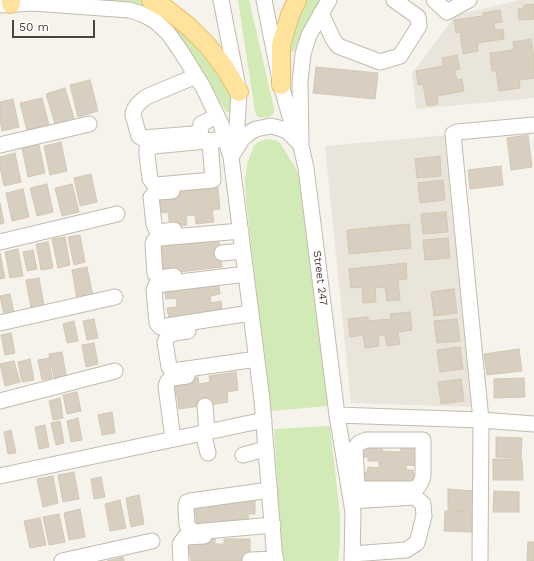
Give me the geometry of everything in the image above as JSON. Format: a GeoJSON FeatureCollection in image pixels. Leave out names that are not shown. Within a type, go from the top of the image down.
{"type":"FeatureCollection","features":[{"type":"Feature","properties":{"kind":"main road"},"geometry":{"type":"LineString","coordinates":[[151,0],[166,9],[188,26],[208,46],[225,68],[239,92]]}},
{"type":"Feature","properties":{"kind":"main road"},"geometry":{"type":"LineString","coordinates":[[280,85],[281,45],[290,15],[297,0]]}},
{"type":"Feature","properties":{"kind":"street"},"geometry":{"type":"LineString","coordinates":[[221,0],[239,92],[237,128],[231,157]]}},
{"type":"Feature","properties":{"kind":"street"},"geometry":{"type":"LineString","coordinates":[[264,0],[280,85],[301,146]]}},
{"type":"Feature","properties":{"kind":"street","name":"Street 247"},"geometry":{"type":"LineString","coordinates":[[329,0],[309,35],[303,54],[300,81],[301,146],[306,168],[337,415],[353,493],[352,557]]}},
{"type":"Feature","properties":{"kind":"street"},"geometry":{"type":"LineString","coordinates":[[321,13],[333,39],[338,46],[380,62],[400,56],[420,26],[418,17],[394,0]]}},
{"type":"Feature","properties":{"kind":"street"},"geometry":{"type":"LineString","coordinates":[[434,0],[447,12],[470,0]]}},
{"type":"Feature","properties":{"kind":"street"},"geometry":{"type":"LineString","coordinates":[[7,3],[33,3],[129,10],[142,14],[155,21],[168,33],[180,50],[196,76],[221,124],[231,157],[246,271],[264,420],[276,560],[250,560]]}},
{"type":"Feature","properties":{"kind":"street"},"geometry":{"type":"LineString","coordinates":[[196,76],[146,97],[137,104],[133,115],[139,136],[142,138],[194,134],[201,129],[201,124],[217,116]]}},
{"type":"Feature","properties":{"kind":"street"},"geometry":{"type":"LineString","coordinates":[[0,146],[89,124]]}},
{"type":"Feature","properties":{"kind":"street"},"geometry":{"type":"LineString","coordinates":[[480,559],[481,420],[453,134],[457,132],[534,125]]}},
{"type":"Feature","properties":{"kind":"street"},"geometry":{"type":"LineString","coordinates":[[231,157],[242,139],[256,128],[271,126],[287,131],[301,146]]}},
{"type":"Feature","properties":{"kind":"street"},"geometry":{"type":"LineString","coordinates":[[210,141],[213,180],[156,185],[150,180],[147,149],[154,146],[226,139]]}},
{"type":"Feature","properties":{"kind":"street"},"geometry":{"type":"LineString","coordinates":[[235,184],[157,192],[151,197],[154,224],[159,232],[240,227]]}},
{"type":"Feature","properties":{"kind":"street"},"geometry":{"type":"LineString","coordinates":[[0,242],[118,214]]}},
{"type":"Feature","properties":{"kind":"street"},"geometry":{"type":"LineString","coordinates":[[240,227],[160,238],[154,241],[155,274],[160,278],[246,271]]}},
{"type":"Feature","properties":{"kind":"street"},"geometry":{"type":"LineString","coordinates":[[222,253],[243,251]]}},
{"type":"Feature","properties":{"kind":"street"},"geometry":{"type":"LineString","coordinates":[[246,271],[156,285],[154,290],[157,323],[160,327],[251,317]]}},
{"type":"Feature","properties":{"kind":"street"},"geometry":{"type":"LineString","coordinates":[[0,323],[115,297]]}},
{"type":"Feature","properties":{"kind":"street"},"geometry":{"type":"LineString","coordinates":[[251,317],[174,333],[168,336],[165,342],[169,367],[173,371],[257,363]]}},
{"type":"Feature","properties":{"kind":"street"},"geometry":{"type":"LineString","coordinates":[[173,439],[166,386],[168,381],[172,378],[257,363]]}},
{"type":"Feature","properties":{"kind":"street"},"geometry":{"type":"LineString","coordinates":[[0,400],[115,370]]}},
{"type":"Feature","properties":{"kind":"street"},"geometry":{"type":"LineString","coordinates":[[205,406],[205,432],[208,453]]}},
{"type":"Feature","properties":{"kind":"street"},"geometry":{"type":"LineString","coordinates":[[337,415],[481,420],[534,424]]}},
{"type":"Feature","properties":{"kind":"street"},"geometry":{"type":"LineString","coordinates":[[374,440],[375,416]]}},
{"type":"Feature","properties":{"kind":"street"},"geometry":{"type":"LineString","coordinates":[[410,440],[411,418]]}},
{"type":"Feature","properties":{"kind":"street"},"geometry":{"type":"LineString","coordinates":[[0,476],[264,420]]}},
{"type":"Feature","properties":{"kind":"street"},"geometry":{"type":"LineString","coordinates":[[366,440],[423,440],[423,476],[422,482],[418,487],[412,489],[353,493],[355,448],[359,443],[366,440]]}},
{"type":"Feature","properties":{"kind":"street"},"geometry":{"type":"LineString","coordinates":[[244,455],[266,449]]}},
{"type":"Feature","properties":{"kind":"street"},"geometry":{"type":"LineString","coordinates":[[270,490],[187,502],[187,525],[194,532],[273,528]]}},
{"type":"Feature","properties":{"kind":"street"},"geometry":{"type":"LineString","coordinates":[[352,557],[406,550],[417,543],[424,516],[422,504],[415,497],[353,493]]}},
{"type":"Feature","properties":{"kind":"street"},"geometry":{"type":"LineString","coordinates":[[181,561],[180,544],[185,537],[273,528]]}},
{"type":"Feature","properties":{"kind":"street"},"geometry":{"type":"LineString","coordinates":[[62,561],[152,541]]}},
{"type":"Feature","properties":{"kind":"shaded area"},"geometry":{"type":"Polygon","coordinates":[[[520,0],[534,0],[534,98],[416,109],[412,73],[456,15],[520,0]]]}},
{"type":"Feature","properties":{"kind":"shaded area"},"geometry":{"type":"Polygon","coordinates":[[[450,135],[473,407],[351,403],[325,146],[450,135]]]}},
{"type":"Feature","properties":{"kind":"green space"},"geometry":{"type":"Polygon","coordinates":[[[36,0],[140,0],[158,8],[205,50],[228,89],[233,101],[232,110],[228,113],[225,110],[195,60],[168,23],[36,0]]]}},
{"type":"Feature","properties":{"kind":"green space"},"geometry":{"type":"Polygon","coordinates":[[[238,0],[249,0],[274,108],[274,113],[270,117],[260,118],[255,112],[238,0]]]}},
{"type":"Feature","properties":{"kind":"green space"},"geometry":{"type":"Polygon","coordinates":[[[301,0],[324,0],[310,18],[301,34],[295,50],[290,52],[288,49],[301,0]]]}},
{"type":"Feature","properties":{"kind":"green space"},"geometry":{"type":"Polygon","coordinates":[[[267,139],[275,140],[280,143],[299,175],[302,188],[328,406],[270,411],[246,201],[245,180],[247,164],[254,146],[258,142],[267,139]]]}},
{"type":"Feature","properties":{"kind":"green space"},"geometry":{"type":"Polygon","coordinates":[[[330,426],[340,515],[340,546],[338,561],[282,561],[274,429],[330,426]]]}},
{"type":"Feature","properties":{"kind":"building"},"geometry":{"type":"Polygon","coordinates":[[[534,4],[534,19],[519,20],[518,9],[524,8],[524,5],[534,4]]]}},
{"type":"Feature","properties":{"kind":"building"},"geometry":{"type":"Polygon","coordinates":[[[500,10],[502,22],[494,23],[495,30],[503,29],[504,39],[477,43],[478,51],[463,54],[460,32],[456,33],[454,20],[483,16],[483,13],[500,10]]]}},
{"type":"Feature","properties":{"kind":"building"},"geometry":{"type":"Polygon","coordinates":[[[531,39],[534,58],[534,78],[519,80],[520,88],[499,91],[496,71],[492,71],[490,53],[514,50],[513,42],[531,39]]]}},
{"type":"Feature","properties":{"kind":"building"},"geometry":{"type":"Polygon","coordinates":[[[457,55],[460,69],[455,70],[457,80],[462,79],[464,91],[437,96],[438,104],[427,106],[423,84],[418,85],[416,71],[443,66],[442,58],[457,55]]]}},
{"type":"Feature","properties":{"kind":"building"},"geometry":{"type":"Polygon","coordinates":[[[316,67],[378,73],[375,99],[313,93],[316,67]]]}},
{"type":"Feature","properties":{"kind":"building"},"geometry":{"type":"Polygon","coordinates":[[[90,80],[98,111],[78,117],[70,85],[90,80]]]}},
{"type":"Feature","properties":{"kind":"building"},"geometry":{"type":"Polygon","coordinates":[[[65,88],[74,118],[55,124],[46,94],[65,88]]]}},
{"type":"Feature","properties":{"kind":"building"},"geometry":{"type":"Polygon","coordinates":[[[42,98],[49,125],[27,130],[20,103],[42,98]]]}},
{"type":"Feature","properties":{"kind":"building"},"geometry":{"type":"Polygon","coordinates":[[[13,99],[19,127],[2,131],[0,120],[0,102],[13,99]]]}},
{"type":"Feature","properties":{"kind":"building"},"geometry":{"type":"Polygon","coordinates":[[[528,135],[532,167],[511,170],[507,138],[528,135]]]}},
{"type":"Feature","properties":{"kind":"building"},"geometry":{"type":"Polygon","coordinates":[[[61,142],[67,171],[50,175],[44,146],[61,142]]]}},
{"type":"Feature","properties":{"kind":"building"},"geometry":{"type":"Polygon","coordinates":[[[39,145],[45,173],[28,177],[22,148],[39,145]]]}},
{"type":"Feature","properties":{"kind":"building"},"geometry":{"type":"Polygon","coordinates":[[[15,153],[21,182],[4,186],[0,167],[0,157],[15,153]]]}},
{"type":"Feature","properties":{"kind":"building"},"geometry":{"type":"Polygon","coordinates":[[[440,156],[441,176],[417,178],[415,159],[440,156]]]}},
{"type":"Feature","properties":{"kind":"building"},"geometry":{"type":"Polygon","coordinates":[[[501,166],[503,185],[470,189],[468,170],[501,166]]]}},
{"type":"Feature","properties":{"kind":"building"},"geometry":{"type":"Polygon","coordinates":[[[91,174],[97,202],[80,206],[74,178],[91,174]]]}},
{"type":"Feature","properties":{"kind":"building"},"geometry":{"type":"Polygon","coordinates":[[[443,180],[445,200],[420,203],[418,183],[443,180]]]}},
{"type":"Feature","properties":{"kind":"building"},"geometry":{"type":"Polygon","coordinates":[[[47,184],[53,212],[37,216],[30,188],[47,184]]]}},
{"type":"Feature","properties":{"kind":"building"},"geometry":{"type":"Polygon","coordinates":[[[72,184],[79,212],[62,216],[55,188],[72,184]]]}},
{"type":"Feature","properties":{"kind":"building"},"geometry":{"type":"Polygon","coordinates":[[[218,188],[220,209],[212,210],[214,222],[196,224],[195,215],[186,216],[187,225],[170,227],[168,212],[160,213],[158,194],[218,188]]]}},
{"type":"Feature","properties":{"kind":"building"},"geometry":{"type":"Polygon","coordinates":[[[23,189],[29,217],[12,221],[6,193],[23,189]]]}},
{"type":"Feature","properties":{"kind":"building"},"geometry":{"type":"Polygon","coordinates":[[[0,203],[4,223],[0,224],[0,203]]]}},
{"type":"Feature","properties":{"kind":"building"},"geometry":{"type":"Polygon","coordinates":[[[446,212],[448,232],[423,234],[421,214],[446,212]]]}},
{"type":"Feature","properties":{"kind":"building"},"geometry":{"type":"Polygon","coordinates":[[[409,224],[411,248],[349,254],[347,230],[409,224]]]}},
{"type":"Feature","properties":{"kind":"building"},"geometry":{"type":"Polygon","coordinates":[[[80,235],[85,262],[74,265],[68,237],[80,235]]]}},
{"type":"Feature","properties":{"kind":"building"},"geometry":{"type":"Polygon","coordinates":[[[218,235],[222,267],[162,274],[158,241],[218,235]]]}},
{"type":"Feature","properties":{"kind":"building"},"geometry":{"type":"Polygon","coordinates":[[[65,237],[70,265],[58,268],[52,239],[65,237]]]}},
{"type":"Feature","properties":{"kind":"building"},"geometry":{"type":"Polygon","coordinates":[[[448,238],[450,258],[425,260],[423,240],[448,238]]]}},
{"type":"Feature","properties":{"kind":"building"},"geometry":{"type":"Polygon","coordinates":[[[48,242],[53,268],[41,270],[36,244],[48,242]]]}},
{"type":"Feature","properties":{"kind":"building"},"geometry":{"type":"Polygon","coordinates":[[[18,249],[23,276],[10,278],[5,252],[18,249]]]}},
{"type":"Feature","properties":{"kind":"building"},"geometry":{"type":"Polygon","coordinates":[[[33,250],[37,269],[27,271],[23,252],[33,250]]]}},
{"type":"Feature","properties":{"kind":"building"},"geometry":{"type":"Polygon","coordinates":[[[0,253],[5,278],[0,279],[0,253]]]}},
{"type":"Feature","properties":{"kind":"building"},"geometry":{"type":"Polygon","coordinates":[[[406,263],[407,279],[398,280],[400,300],[387,301],[385,287],[375,288],[376,302],[363,303],[362,287],[351,288],[349,269],[406,263]]]}},
{"type":"Feature","properties":{"kind":"building"},"geometry":{"type":"Polygon","coordinates":[[[87,267],[93,296],[77,299],[72,270],[87,267]]]}},
{"type":"Feature","properties":{"kind":"building"},"geometry":{"type":"Polygon","coordinates":[[[39,278],[44,305],[31,308],[26,280],[39,278]]]}},
{"type":"Feature","properties":{"kind":"building"},"geometry":{"type":"Polygon","coordinates":[[[218,279],[220,294],[210,296],[211,303],[221,301],[222,311],[169,319],[167,308],[177,307],[176,298],[166,299],[164,287],[218,279]]]}},
{"type":"Feature","properties":{"kind":"building"},"geometry":{"type":"Polygon","coordinates":[[[454,289],[457,313],[434,316],[431,292],[454,289]]]}},
{"type":"Feature","properties":{"kind":"building"},"geometry":{"type":"Polygon","coordinates":[[[10,294],[14,313],[4,315],[0,296],[10,294]]]}},
{"type":"Feature","properties":{"kind":"building"},"geometry":{"type":"Polygon","coordinates":[[[410,312],[412,330],[398,332],[400,344],[387,346],[385,335],[378,336],[379,346],[365,348],[363,335],[350,337],[348,319],[368,317],[368,321],[391,319],[390,314],[410,312]]]}},
{"type":"Feature","properties":{"kind":"building"},"geometry":{"type":"Polygon","coordinates":[[[94,319],[98,338],[87,340],[83,321],[94,319]]]}},
{"type":"Feature","properties":{"kind":"building"},"geometry":{"type":"Polygon","coordinates":[[[457,319],[460,341],[437,343],[434,321],[457,319]]]}},
{"type":"Feature","properties":{"kind":"building"},"geometry":{"type":"Polygon","coordinates":[[[74,321],[78,341],[67,343],[63,324],[74,321]]]}},
{"type":"Feature","properties":{"kind":"building"},"geometry":{"type":"Polygon","coordinates":[[[11,333],[15,353],[5,355],[1,335],[11,333]]]}},
{"type":"Feature","properties":{"kind":"building"},"geometry":{"type":"Polygon","coordinates":[[[94,343],[98,364],[86,367],[82,345],[94,343]]]}},
{"type":"Feature","properties":{"kind":"building"},"geometry":{"type":"Polygon","coordinates":[[[460,347],[463,369],[440,372],[437,350],[460,347]]]}},
{"type":"Feature","properties":{"kind":"building"},"geometry":{"type":"Polygon","coordinates":[[[519,349],[522,371],[487,375],[484,354],[519,349]]]}},
{"type":"Feature","properties":{"kind":"building"},"geometry":{"type":"Polygon","coordinates":[[[62,352],[66,375],[54,378],[49,354],[62,352]]]}},
{"type":"Feature","properties":{"kind":"building"},"geometry":{"type":"Polygon","coordinates":[[[49,358],[52,378],[42,380],[38,360],[49,358]]]}},
{"type":"Feature","properties":{"kind":"building"},"geometry":{"type":"Polygon","coordinates":[[[30,359],[34,380],[22,382],[18,362],[30,359]]]}},
{"type":"Feature","properties":{"kind":"building"},"geometry":{"type":"Polygon","coordinates":[[[14,361],[20,382],[5,386],[0,364],[14,361]]]}},
{"type":"Feature","properties":{"kind":"building"},"geometry":{"type":"Polygon","coordinates":[[[236,372],[238,390],[227,392],[228,402],[209,405],[208,397],[199,398],[200,406],[179,409],[177,396],[174,396],[172,381],[198,377],[199,384],[210,382],[209,376],[236,372]]]}},
{"type":"Feature","properties":{"kind":"building"},"geometry":{"type":"Polygon","coordinates":[[[524,378],[525,397],[494,398],[494,379],[524,378]]]}},
{"type":"Feature","properties":{"kind":"building"},"geometry":{"type":"Polygon","coordinates":[[[461,379],[464,401],[441,404],[438,382],[461,379]]]}},
{"type":"Feature","properties":{"kind":"building"},"geometry":{"type":"Polygon","coordinates":[[[77,392],[81,411],[67,414],[63,395],[77,392]]]}},
{"type":"Feature","properties":{"kind":"building"},"geometry":{"type":"Polygon","coordinates":[[[60,398],[63,418],[53,420],[49,401],[60,398]]]}},
{"type":"Feature","properties":{"kind":"building"},"geometry":{"type":"Polygon","coordinates":[[[112,412],[115,433],[102,435],[98,415],[112,412]]]}},
{"type":"Feature","properties":{"kind":"building"},"geometry":{"type":"Polygon","coordinates":[[[78,418],[82,440],[71,442],[67,421],[78,418]]]}},
{"type":"Feature","properties":{"kind":"building"},"geometry":{"type":"Polygon","coordinates":[[[60,421],[64,443],[56,445],[51,423],[60,421]]]}},
{"type":"Feature","properties":{"kind":"building"},"geometry":{"type":"Polygon","coordinates":[[[45,425],[49,447],[39,449],[35,427],[45,425]]]}},
{"type":"Feature","properties":{"kind":"building"},"geometry":{"type":"Polygon","coordinates":[[[11,430],[16,453],[8,454],[4,432],[11,430]]]}},
{"type":"Feature","properties":{"kind":"building"},"geometry":{"type":"Polygon","coordinates":[[[496,437],[522,438],[521,458],[496,457],[496,437]]]}},
{"type":"Feature","properties":{"kind":"building"},"geometry":{"type":"Polygon","coordinates":[[[362,445],[382,446],[382,451],[401,452],[401,447],[420,448],[419,466],[406,465],[406,470],[413,470],[413,474],[419,475],[418,484],[360,481],[360,472],[367,472],[368,467],[379,468],[379,461],[368,461],[368,457],[361,457],[362,445]]]}},
{"type":"Feature","properties":{"kind":"building"},"geometry":{"type":"Polygon","coordinates":[[[493,459],[522,459],[523,480],[493,480],[493,459]]]}},
{"type":"Feature","properties":{"kind":"building"},"geometry":{"type":"Polygon","coordinates":[[[74,472],[79,499],[63,502],[58,475],[74,472]]]}},
{"type":"Feature","properties":{"kind":"building"},"geometry":{"type":"Polygon","coordinates":[[[53,476],[58,503],[43,507],[37,479],[53,476]]]}},
{"type":"Feature","properties":{"kind":"building"},"geometry":{"type":"Polygon","coordinates":[[[101,477],[105,497],[94,499],[91,479],[101,477]]]}},
{"type":"Feature","properties":{"kind":"building"},"geometry":{"type":"Polygon","coordinates":[[[448,489],[474,491],[473,511],[448,510],[448,489]]]}},
{"type":"Feature","properties":{"kind":"building"},"geometry":{"type":"Polygon","coordinates":[[[494,491],[519,492],[519,512],[493,512],[494,491]]]}},
{"type":"Feature","properties":{"kind":"building"},"geometry":{"type":"Polygon","coordinates":[[[139,495],[144,524],[131,527],[126,498],[139,495]]]}},
{"type":"Feature","properties":{"kind":"building"},"geometry":{"type":"Polygon","coordinates":[[[255,497],[255,514],[248,514],[249,524],[230,526],[229,521],[221,521],[221,527],[196,527],[196,513],[189,513],[190,505],[255,497]]]}},
{"type":"Feature","properties":{"kind":"building"},"geometry":{"type":"Polygon","coordinates":[[[120,500],[126,528],[110,531],[105,504],[120,500]]]}},
{"type":"Feature","properties":{"kind":"building"},"geometry":{"type":"Polygon","coordinates":[[[80,509],[85,537],[69,540],[64,513],[80,509]]]}},
{"type":"Feature","properties":{"kind":"building"},"geometry":{"type":"Polygon","coordinates":[[[445,511],[473,512],[472,532],[444,531],[445,511]]]}},
{"type":"Feature","properties":{"kind":"building"},"geometry":{"type":"Polygon","coordinates":[[[59,514],[65,542],[49,545],[43,517],[59,514]]]}},
{"type":"Feature","properties":{"kind":"building"},"geometry":{"type":"Polygon","coordinates":[[[40,518],[46,545],[30,548],[24,521],[40,518]]]}},
{"type":"Feature","properties":{"kind":"building"},"geometry":{"type":"Polygon","coordinates":[[[184,539],[215,539],[215,544],[224,544],[224,539],[250,539],[250,556],[243,556],[243,561],[191,561],[191,555],[184,555],[184,539]]]}},
{"type":"Feature","properties":{"kind":"building"},"geometry":{"type":"Polygon","coordinates":[[[528,542],[534,542],[534,561],[527,561],[528,542]]]}},
{"type":"Feature","properties":{"kind":"building"},"geometry":{"type":"Polygon","coordinates":[[[123,557],[124,561],[107,561],[123,557]]]}}]}
